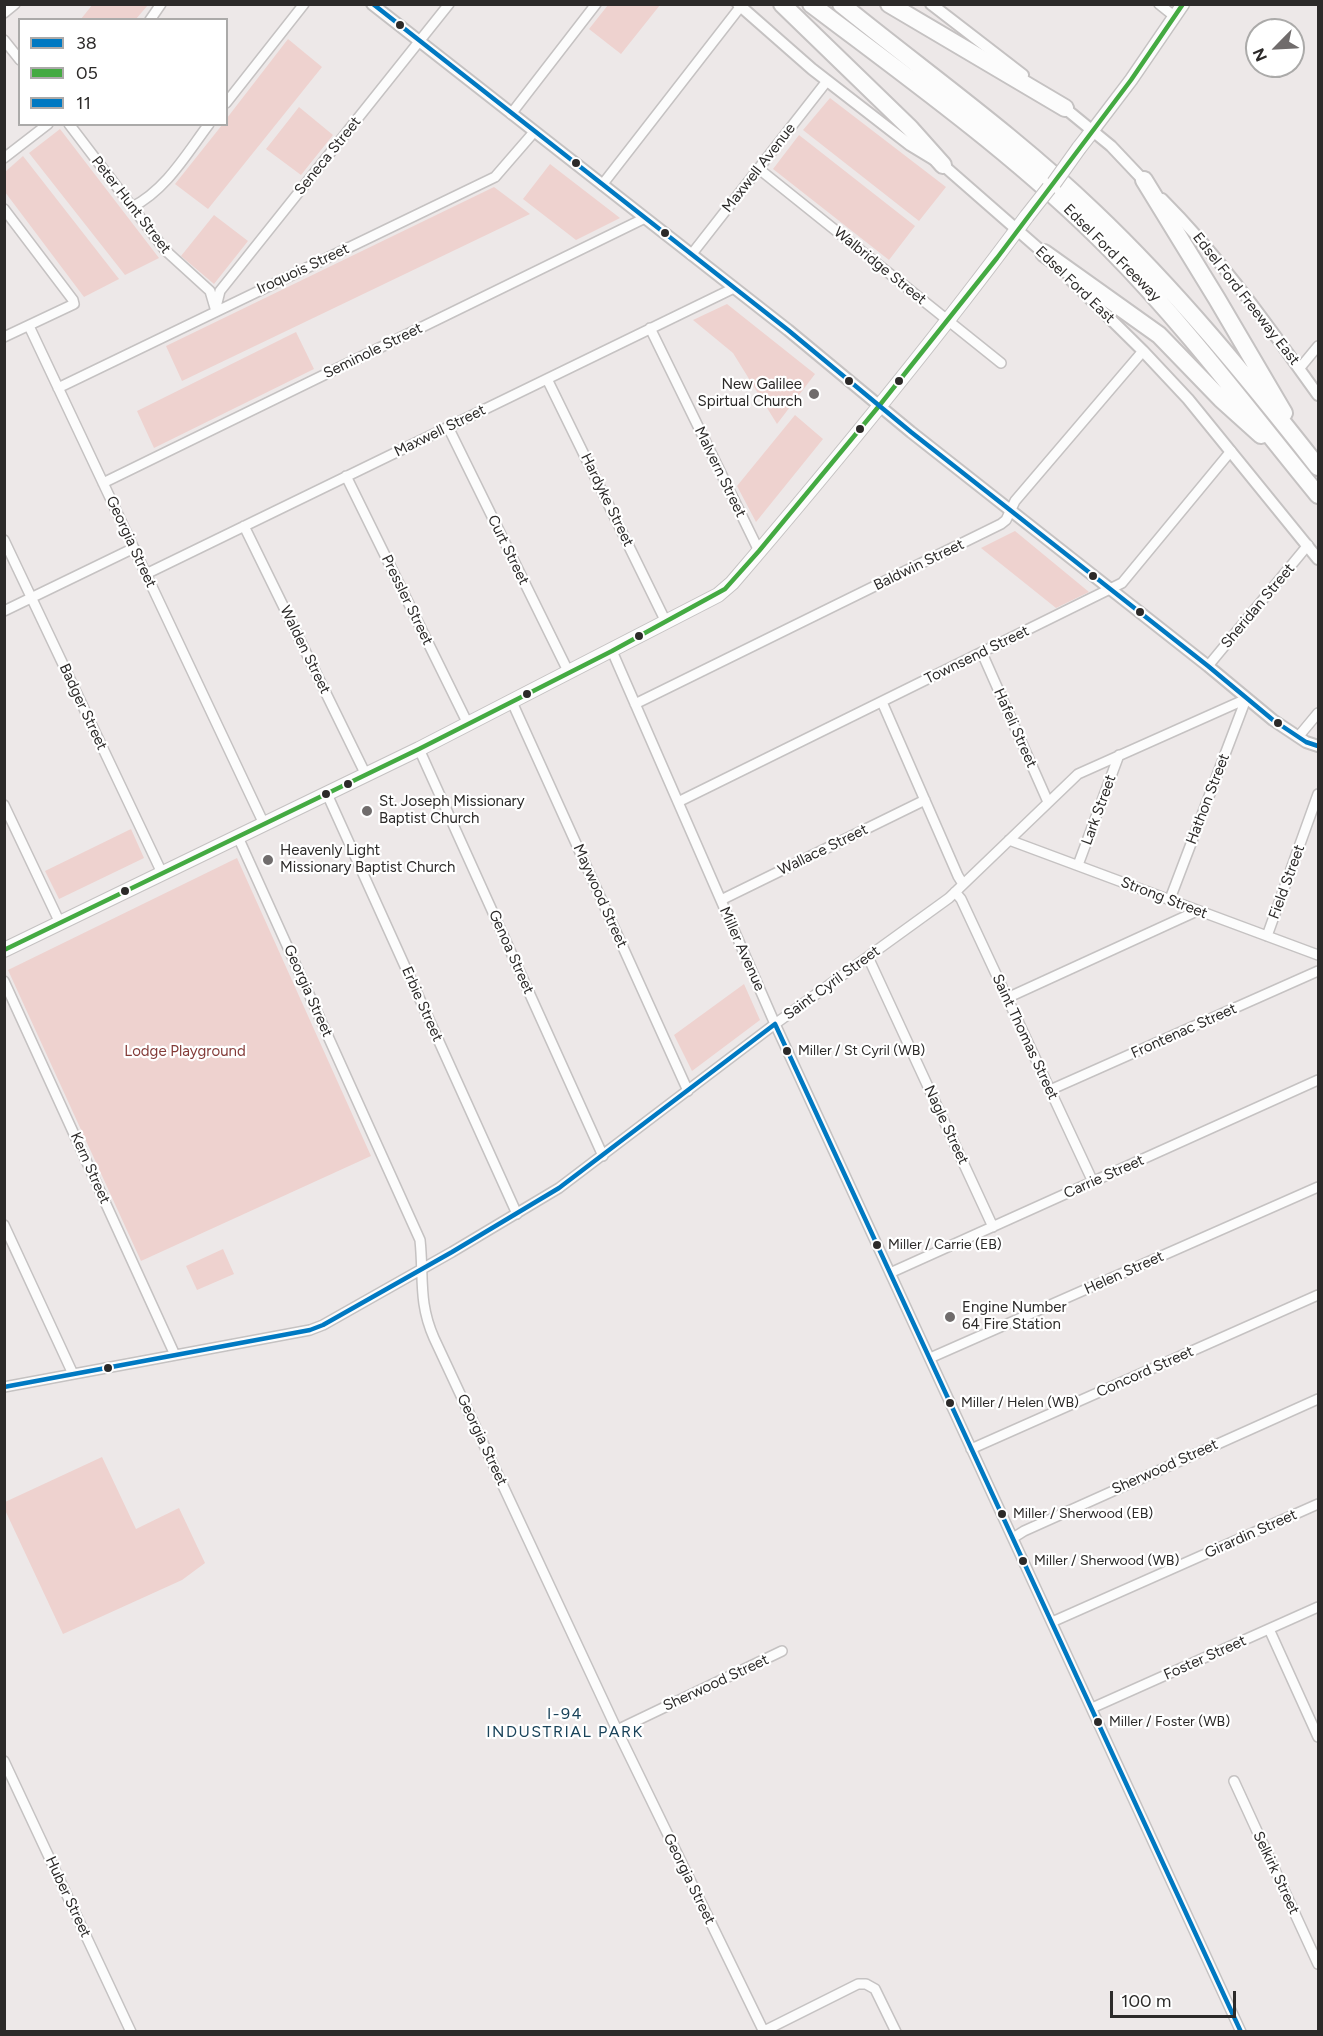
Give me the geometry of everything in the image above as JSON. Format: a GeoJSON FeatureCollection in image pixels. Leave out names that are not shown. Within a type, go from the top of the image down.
{"type":"FeatureCollection","features":[{"type":"Feature","properties":{"kind":"highway"},"geometry":{"type":"LineString","coordinates":[[782,4],[910,128],[943,165]]}},
{"type":"Feature","properties":{"kind":"highway","name":"Edsel Ford Freeway"},"geometry":{"type":"LineString","coordinates":[[811,4],[1010,157],[1082,222],[1170,313],[1318,495]]}},
{"type":"Feature","properties":{"kind":"highway","name":"Edsel Ford Freeway"},"geometry":{"type":"LineString","coordinates":[[842,4],[1023,149],[1093,210],[1182,303],[1318,467]]}},
{"type":"Feature","properties":{"kind":"highway"},"geometry":{"type":"LineString","coordinates":[[889,4],[1065,108]]}},
{"type":"Feature","properties":{"kind":"highway"},"geometry":{"type":"LineString","coordinates":[[1144,180],[1280,403],[1298,441]]}},
{"type":"Feature","properties":{"kind":"highway"},"geometry":{"type":"LineString","coordinates":[[1044,253],[1159,335],[1237,414],[1287,456]]}},
{"type":"Feature","properties":{"kind":"main road"},"geometry":{"type":"LineString","coordinates":[[4,950],[419,749],[612,651],[725,589],[759,551],[948,320],[1131,80],[1183,4]]}},
{"type":"Feature","properties":{"kind":"street"},"geometry":{"type":"LineString","coordinates":[[4,13],[15,4]]}},
{"type":"Feature","properties":{"kind":"street"},"geometry":{"type":"LineString","coordinates":[[151,18],[161,4]]}},
{"type":"Feature","properties":{"kind":"street"},"geometry":{"type":"LineString","coordinates":[[228,100],[304,4]]}},
{"type":"Feature","properties":{"kind":"street"},"geometry":{"type":"LineString","coordinates":[[372,4],[643,219],[734,288],[1010,511],[1208,666],[1246,699],[1298,737],[1318,746]]}},
{"type":"Feature","properties":{"kind":"street","name":"Seneca Street"},"geometry":{"type":"LineString","coordinates":[[216,311],[220,291],[449,4]]}},
{"type":"Feature","properties":{"kind":"street"},"geometry":{"type":"LineString","coordinates":[[511,114],[596,4]]}},
{"type":"Feature","properties":{"kind":"street"},"geometry":{"type":"LineString","coordinates":[[931,4],[1065,108]]}},
{"type":"Feature","properties":{"kind":"street"},"geometry":{"type":"LineString","coordinates":[[1159,4],[1174,16]]}},
{"type":"Feature","properties":{"kind":"street"},"geometry":{"type":"LineString","coordinates":[[602,185],[739,5]]}},
{"type":"Feature","properties":{"kind":"street","name":"Edsel Ford East"},"geometry":{"type":"LineString","coordinates":[[739,5],[827,81],[910,145],[943,165],[1044,253],[1188,399],[1318,559]]}},
{"type":"Feature","properties":{"kind":"street"},"geometry":{"type":"LineString","coordinates":[[4,40],[18,58]]}},
{"type":"Feature","properties":{"kind":"street","name":"Maxwell Avenue"},"geometry":{"type":"LineString","coordinates":[[691,255],[827,81]]}},
{"type":"Feature","properties":{"kind":"street","name":"Edsel Ford Freeway East"},"geometry":{"type":"LineString","coordinates":[[1065,108],[1111,146],[1212,251],[1249,298],[1318,395]]}},
{"type":"Feature","properties":{"kind":"street"},"geometry":{"type":"LineString","coordinates":[[4,158],[45,126]]}},
{"type":"Feature","properties":{"kind":"street","name":"Peter Hunt Street"},"geometry":{"type":"LineString","coordinates":[[71,126],[165,250],[210,291],[216,311]]}},
{"type":"Feature","properties":{"kind":"street"},"geometry":{"type":"LineString","coordinates":[[132,207],[152,194],[167,179],[207,126]]}},
{"type":"Feature","properties":{"kind":"street","name":"Iroquois Street"},"geometry":{"type":"LineString","coordinates":[[58,388],[495,177],[534,132]]}},
{"type":"Feature","properties":{"kind":"street","name":"Walbridge Street"},"geometry":{"type":"LineString","coordinates":[[759,169],[1001,363]]}},
{"type":"Feature","properties":{"kind":"street"},"geometry":{"type":"LineString","coordinates":[[4,209],[74,304],[4,337]]}},
{"type":"Feature","properties":{"kind":"street","name":"Seminole Street"},"geometry":{"type":"LineString","coordinates":[[103,483],[643,219]]}},
{"type":"Feature","properties":{"kind":"street","name":"Maxwell Street"},"geometry":{"type":"LineString","coordinates":[[146,573],[734,288]]}},
{"type":"Feature","properties":{"kind":"street","name":"Georgia Street"},"geometry":{"type":"LineString","coordinates":[[29,326],[264,824]]}},
{"type":"Feature","properties":{"kind":"street","name":"Malvern Street"},"geometry":{"type":"LineString","coordinates":[[650,328],[759,551]]}},
{"type":"Feature","properties":{"kind":"street"},"geometry":{"type":"LineString","coordinates":[[1299,369],[1318,345]]}},
{"type":"Feature","properties":{"kind":"street","name":"Baldwin Street"},"geometry":{"type":"LineString","coordinates":[[635,704],[1001,524],[1016,501],[1143,351]]}},
{"type":"Feature","properties":{"kind":"street","name":"Hardyke Street"},"geometry":{"type":"LineString","coordinates":[[547,378],[666,622]]}},
{"type":"Feature","properties":{"kind":"street","name":"Curt Street"},"geometry":{"type":"LineString","coordinates":[[448,427],[568,673]]}},
{"type":"Feature","properties":{"kind":"street","name":"Townsend Street"},"geometry":{"type":"LineString","coordinates":[[678,802],[1111,590],[1122,583],[1231,451]]}},
{"type":"Feature","properties":{"kind":"street","name":"Pressler Street"},"geometry":{"type":"LineString","coordinates":[[346,476],[468,724]]}},
{"type":"Feature","properties":{"kind":"street","name":"Walden Street"},"geometry":{"type":"LineString","coordinates":[[244,526],[366,775]]}},
{"type":"Feature","properties":{"kind":"street","name":"Badger Street"},"geometry":{"type":"LineString","coordinates":[[4,540],[162,873]]}},
{"type":"Feature","properties":{"kind":"street","name":"Sheridan Street"},"geometry":{"type":"LineString","coordinates":[[1208,666],[1308,545]]}},
{"type":"Feature","properties":{"kind":"street"},"geometry":{"type":"LineString","coordinates":[[4,610],[134,548]]}},
{"type":"Feature","properties":{"kind":"street","name":"Miller Avenue"},"geometry":{"type":"LineString","coordinates":[[612,651],[775,1024],[1241,2031]]}},
{"type":"Feature","properties":{"kind":"street","name":"Hafeli Street"},"geometry":{"type":"LineString","coordinates":[[982,653],[1048,802]]}},
{"type":"Feature","properties":{"kind":"street","name":"Saint Cyril Street"},"geometry":{"type":"LineString","coordinates":[[4,1387],[316,1329],[517,1214],[559,1188],[603,1156],[775,1024],[955,892],[1078,774],[1246,699]]}},
{"type":"Feature","properties":{"kind":"street","name":"Hathon Street"},"geometry":{"type":"LineString","coordinates":[[1170,899],[1246,699]]}},
{"type":"Feature","properties":{"kind":"street","name":"Maywood Street"},"geometry":{"type":"LineString","coordinates":[[512,702],[688,1090]]}},
{"type":"Feature","properties":{"kind":"street"},"geometry":{"type":"LineString","coordinates":[[882,702],[963,884]]}},
{"type":"Feature","properties":{"kind":"street"},"geometry":{"type":"LineString","coordinates":[[1298,737],[1318,713]]}},
{"type":"Feature","properties":{"kind":"street","name":"Genoa Street"},"geometry":{"type":"LineString","coordinates":[[419,749],[603,1156]]}},
{"type":"Feature","properties":{"kind":"street","name":"Lark Street"},"geometry":{"type":"LineString","coordinates":[[1078,865],[1119,755]]}},
{"type":"Feature","properties":{"kind":"street","name":"Erbie Street"},"geometry":{"type":"LineString","coordinates":[[327,794],[517,1214]]}},
{"type":"Feature","properties":{"kind":"street","name":"Field Street"},"geometry":{"type":"LineString","coordinates":[[1267,936],[1318,794]]}},
{"type":"Feature","properties":{"kind":"street","name":"Wallace Street"},"geometry":{"type":"LineString","coordinates":[[721,900],[925,800]]}},
{"type":"Feature","properties":{"kind":"street"},"geometry":{"type":"LineString","coordinates":[[4,805],[60,923]]}},
{"type":"Feature","properties":{"kind":"street","name":"Georgia Street"},"geometry":{"type":"LineString","coordinates":[[238,837],[420,1240],[423,1307],[429,1327],[617,1730],[764,2031]]}},
{"type":"Feature","properties":{"kind":"street","name":"Strong Street"},"geometry":{"type":"LineString","coordinates":[[1009,840],[1318,955]]}},
{"type":"Feature","properties":{"kind":"street","name":"Saint Thomas Street"},"geometry":{"type":"LineString","coordinates":[[955,892],[961,899],[1093,1182]]}},
{"type":"Feature","properties":{"kind":"street"},"geometry":{"type":"LineString","coordinates":[[1007,998],[1197,911]]}},
{"type":"Feature","properties":{"kind":"street","name":"Nagle Street"},"geometry":{"type":"LineString","coordinates":[[868,957],[993,1227]]}},
{"type":"Feature","properties":{"kind":"street","name":"Frontenac Street"},"geometry":{"type":"LineString","coordinates":[[1050,1090],[1318,971]]}},
{"type":"Feature","properties":{"kind":"street","name":"Kern Street"},"geometry":{"type":"LineString","coordinates":[[4,981],[175,1355]]}},
{"type":"Feature","properties":{"kind":"street","name":"Carrie Street"},"geometry":{"type":"LineString","coordinates":[[890,1273],[1318,1080]]}},
{"type":"Feature","properties":{"kind":"street","name":"Helen Street"},"geometry":{"type":"LineString","coordinates":[[930,1358],[1318,1187]]}},
{"type":"Feature","properties":{"kind":"street"},"geometry":{"type":"LineString","coordinates":[[4,1225],[73,1374]]}},
{"type":"Feature","properties":{"kind":"street","name":"Concord Street"},"geometry":{"type":"LineString","coordinates":[[972,1449],[1318,1295]]}},
{"type":"Feature","properties":{"kind":"street","name":"Sherwood Street"},"geometry":{"type":"LineString","coordinates":[[1013,1538],[1024,1531],[1318,1399]]}},
{"type":"Feature","properties":{"kind":"street","name":"Girardin Street"},"geometry":{"type":"LineString","coordinates":[[1052,1622],[1318,1504]]}},
{"type":"Feature","properties":{"kind":"street","name":"Foster Street"},"geometry":{"type":"LineString","coordinates":[[1092,1708],[1318,1608]]}},
{"type":"Feature","properties":{"kind":"street"},"geometry":{"type":"LineString","coordinates":[[1269,1629],[1318,1737]]}},
{"type":"Feature","properties":{"kind":"street","name":"Sherwood Street"},"geometry":{"type":"LineString","coordinates":[[617,1730],[782,1651]]}},
{"type":"Feature","properties":{"kind":"street","name":"Huber Street"},"geometry":{"type":"LineString","coordinates":[[4,1761],[131,2031]]}},
{"type":"Feature","properties":{"kind":"street","name":"Selkirk Street"},"geometry":{"type":"LineString","coordinates":[[1234,1781],[1318,1964]]}},
{"type":"Feature","properties":{"kind":"street"},"geometry":{"type":"LineString","coordinates":[[764,2031],[858,1984],[866,1984],[876,1989],[896,2031]]}},
{"type":"Feature","properties":{"kind":"green space"},"geometry":{"type":"Polygon","coordinates":[[[93,4],[148,5],[137,18],[82,18],[93,4]]]}},
{"type":"Feature","properties":{"kind":"green space"},"geometry":{"type":"Polygon","coordinates":[[[608,5],[660,5],[621,54],[589,29],[608,5]]]}},
{"type":"Feature","properties":{"kind":"green space"},"geometry":{"type":"Polygon","coordinates":[[[288,39],[322,67],[208,209],[175,184],[221,126],[228,126],[228,117],[288,39]]]}},
{"type":"Feature","properties":{"kind":"green space"},"geometry":{"type":"Polygon","coordinates":[[[830,98],[946,187],[919,221],[803,130],[830,98]]]}},
{"type":"Feature","properties":{"kind":"green space"},"geometry":{"type":"Polygon","coordinates":[[[299,107],[333,135],[301,175],[266,149],[299,107]]]}},
{"type":"Feature","properties":{"kind":"green space"},"geometry":{"type":"Polygon","coordinates":[[[60,129],[159,258],[125,275],[29,153],[60,129]]]}},
{"type":"Feature","properties":{"kind":"green space"},"geometry":{"type":"Polygon","coordinates":[[[799,135],[915,226],[889,260],[773,169],[799,135]]]}},
{"type":"Feature","properties":{"kind":"green space"},"geometry":{"type":"Polygon","coordinates":[[[23,156],[119,279],[84,297],[5,192],[5,172],[23,156]]]}},
{"type":"Feature","properties":{"kind":"green space"},"geometry":{"type":"Polygon","coordinates":[[[550,164],[620,218],[576,240],[523,199],[550,164]]]}},
{"type":"Feature","properties":{"kind":"green space"},"geometry":{"type":"Polygon","coordinates":[[[494,187],[530,214],[182,381],[166,346],[494,187]]]}},
{"type":"Feature","properties":{"kind":"green space"},"geometry":{"type":"Polygon","coordinates":[[[214,215],[248,241],[214,284],[181,256],[214,215]]]}},
{"type":"Feature","properties":{"kind":"green space"},"geometry":{"type":"Polygon","coordinates":[[[727,304],[815,374],[777,424],[733,353],[693,320],[727,304]]]}},
{"type":"Feature","properties":{"kind":"green space"},"geometry":{"type":"Polygon","coordinates":[[[296,332],[314,369],[154,448],[137,411],[296,332]]]}},
{"type":"Feature","properties":{"kind":"green space"},"geometry":{"type":"Polygon","coordinates":[[[795,415],[823,439],[756,522],[737,486],[795,415]]]}},
{"type":"Feature","properties":{"kind":"green space"},"geometry":{"type":"Polygon","coordinates":[[[1015,531],[1089,592],[1056,608],[981,548],[1015,531]]]}},
{"type":"Feature","properties":{"kind":"green space"},"geometry":{"type":"Polygon","coordinates":[[[131,829],[144,858],[59,899],[45,871],[131,829]]]}},
{"type":"Feature","properties":{"kind":"green space","name":"Lodge Playground"},"geometry":{"type":"Polygon","coordinates":[[[237,858],[371,1156],[141,1261],[8,970],[237,858]]]}},
{"type":"Feature","properties":{"kind":"green space"},"geometry":{"type":"Polygon","coordinates":[[[744,984],[760,1020],[692,1071],[674,1035],[744,984]]]}},
{"type":"Feature","properties":{"kind":"green space"},"geometry":{"type":"Polygon","coordinates":[[[223,1249],[234,1274],[197,1290],[186,1266],[223,1249]]]}},
{"type":"Feature","properties":{"kind":"green space"},"geometry":{"type":"Polygon","coordinates":[[[102,1457],[136,1529],[179,1508],[205,1563],[182,1580],[63,1634],[5,1510],[5,1502],[102,1457]]]}},
{"type":"Feature","properties":{"kind":"transit line","name":"11"},"geometry":{"type":"LineString","coordinates":[[373,4],[788,330],[911,432],[1273,720],[1306,742],[1318,746]]}},
{"type":"Feature","properties":{"kind":"transit line","name":"05"},"geometry":{"type":"LineString","coordinates":[[4,950],[419,749],[612,651],[725,589],[879,406],[997,258],[1131,80],[1183,4]]}},
{"type":"Feature","properties":{"kind":"transit line","name":"38"},"geometry":{"type":"LineString","coordinates":[[775,1024],[1241,2032]]}},
{"type":"Feature","properties":{"kind":"transit line","name":"38"},"geometry":{"type":"LineString","coordinates":[[4,1387],[310,1330],[323,1325],[559,1188],[775,1024]]}},
{"type":"Feature","properties":{"kind":"place","name":"New Galilee Spirtual Church"},"geometry":{"type":"Point","coordinates":[814,394]}},
{"type":"Feature","properties":{"kind":"place","name":"St. Joseph Missionary Baptist Church"},"geometry":{"type":"Point","coordinates":[367,811]}},
{"type":"Feature","properties":{"kind":"place","name":"Heavenly Light Missionary Baptist Church"},"geometry":{"type":"Point","coordinates":[268,860]}},
{"type":"Feature","properties":{"kind":"place","name":"Miller / St Cyril (WB)"},"geometry":{"type":"Point","coordinates":[787,1051]}},
{"type":"Feature","properties":{"kind":"place","name":"Miller / Carrie (EB)"},"geometry":{"type":"Point","coordinates":[877,1245]}},
{"type":"Feature","properties":{"kind":"place","name":"Engine Number 64 Fire Station"},"geometry":{"type":"Point","coordinates":[950,1317]}},
{"type":"Feature","properties":{"kind":"place","name":"Miller / Helen (WB)"},"geometry":{"type":"Point","coordinates":[950,1403]}},
{"type":"Feature","properties":{"kind":"place","name":"Miller / Sherwood (EB)"},"geometry":{"type":"Point","coordinates":[1002,1514]}},
{"type":"Feature","properties":{"kind":"place","name":"Miller / Sherwood (WB)"},"geometry":{"type":"Point","coordinates":[1023,1561]}},
{"type":"Feature","properties":{"kind":"place","name":"Miller / Foster (WB)"},"geometry":{"type":"Point","coordinates":[1098,1722]}},
{"type":"Feature","properties":{"kind":"district","name":"I-94 INDUSTRIAL PARK"},"geometry":{"type":"Point","coordinates":[565,1723]}}]}
